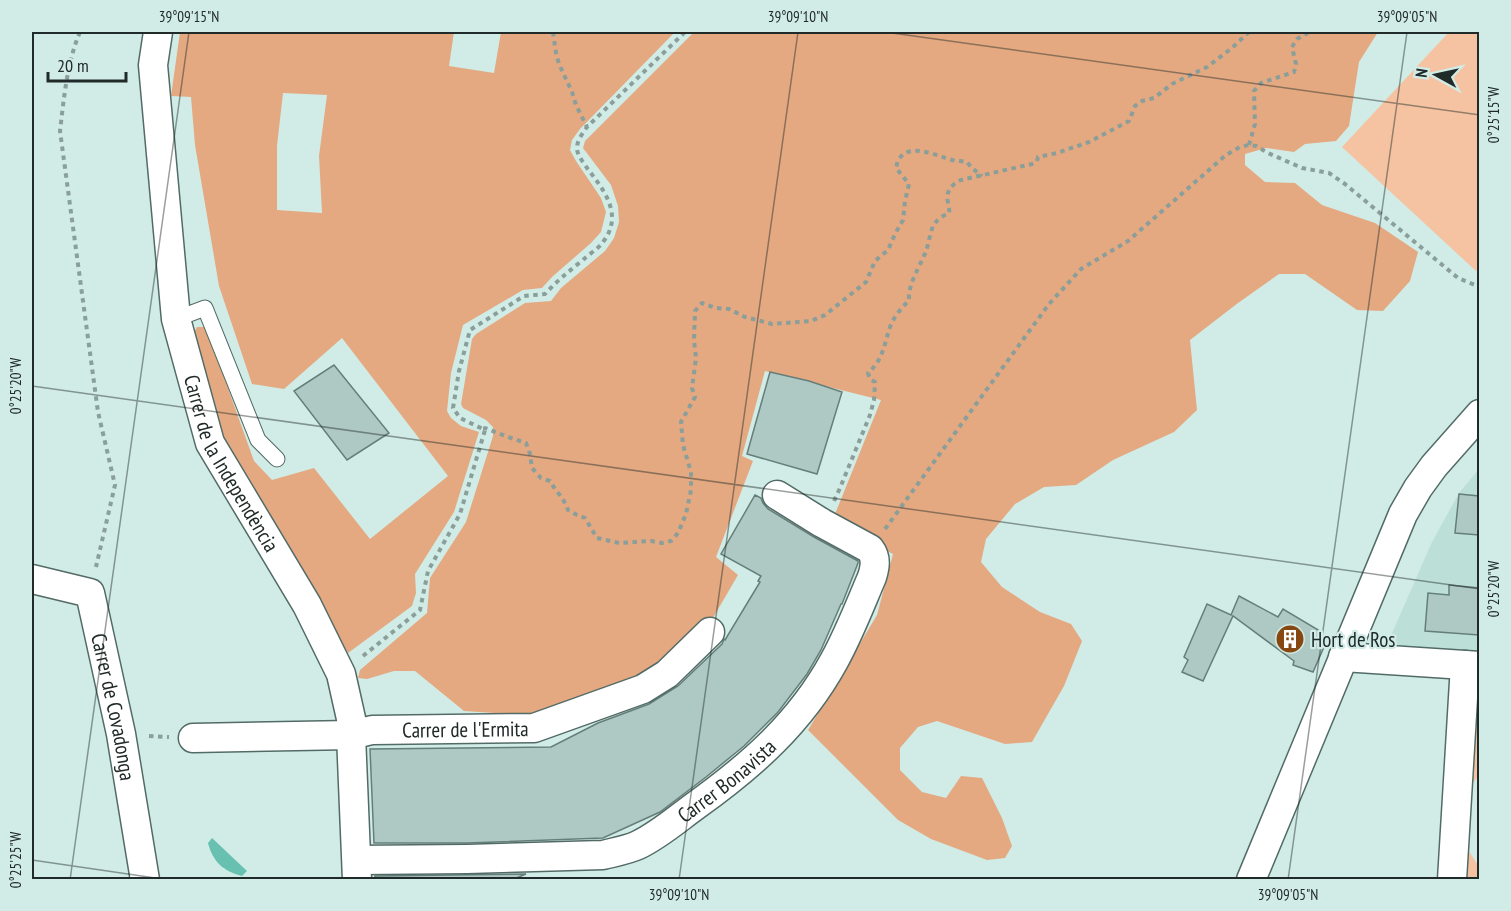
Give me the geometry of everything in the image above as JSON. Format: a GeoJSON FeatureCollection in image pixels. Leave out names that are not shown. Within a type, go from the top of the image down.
{"type":"FeatureCollection","features":[{"type":"Feature","properties":{"kind":"street","name":"Carrer de la Independència"},"geometry":{"type":"LineString","coordinates":[[158,32],[153,65],[176,319],[210,443],[307,605],[341,674],[352,723],[357,870]]}},
{"type":"Feature","properties":{"kind":"street"},"geometry":{"type":"LineString","coordinates":[[1251,879],[1403,514],[1434,466],[1479,414]]}},
{"type":"Feature","properties":{"kind":"street"},"geometry":{"type":"LineString","coordinates":[[777,495],[870,549]]}},
{"type":"Feature","properties":{"kind":"street","name":"Carrer Bonavista"},"geometry":{"type":"LineString","coordinates":[[357,870],[603,855],[627,850],[640,844],[749,764],[779,736],[807,704],[835,660],[872,577],[874,555],[870,549]]}},
{"type":"Feature","properties":{"kind":"street"},"geometry":{"type":"LineString","coordinates":[[32,579],[90,593]]}},
{"type":"Feature","properties":{"kind":"street","name":"Carrer de Covadonga"},"geometry":{"type":"LineString","coordinates":[[90,593],[121,734],[145,879]]}},
{"type":"Feature","properties":{"kind":"street","name":"Carrer de l'Ermita"},"geometry":{"type":"LineString","coordinates":[[194,738],[351,735],[372,730],[534,728],[643,689],[667,674],[710,632]]}},
{"type":"Feature","properties":{"kind":"street"},"geometry":{"type":"LineString","coordinates":[[1343,657],[1472,665],[1452,879]]}},
{"type":"Feature","properties":{"kind":"lane"},"geometry":{"type":"LineString","coordinates":[[176,319],[205,308],[258,440],[277,459]]}},
{"type":"Feature","properties":{"kind":"path"},"geometry":{"type":"LineString","coordinates":[[80,32],[65,88],[60,130],[98,412],[116,485],[90,593]]}},
{"type":"Feature","properties":{"kind":"path"},"geometry":{"type":"LineString","coordinates":[[553,32],[559,64],[587,128]]}},
{"type":"Feature","properties":{"kind":"path"},"geometry":{"type":"LineString","coordinates":[[685,32],[587,128],[580,138],[577,148],[581,159],[604,190],[610,203],[613,216],[604,242],[545,294],[524,296],[470,330],[459,371],[453,408],[460,418],[485,430],[485,428],[526,443],[532,468],[541,478],[550,481],[564,499],[568,510],[585,518],[597,538],[619,543],[651,541],[662,543],[671,541],[678,533],[686,514],[691,490],[691,472],[682,444],[681,422],[694,397],[692,388],[696,358],[695,311],[702,303],[716,308],[729,309],[745,317],[772,324],[811,321],[825,315],[866,282],[875,261],[888,250],[903,220],[909,184],[896,168],[899,159],[908,152],[934,153],[967,162],[982,176]]}},
{"type":"Feature","properties":{"kind":"path"},"geometry":{"type":"LineString","coordinates":[[822,523],[840,488],[874,400],[875,382],[870,379],[868,373],[877,364],[883,352],[894,318],[909,300],[912,284],[927,250],[934,225],[949,213],[950,189],[954,183],[1032,164],[1037,161],[1038,157],[1089,142],[1121,127],[1129,121],[1135,106],[1142,101],[1154,98],[1172,84],[1207,67],[1249,32]]}},
{"type":"Feature","properties":{"kind":"path"},"geometry":{"type":"LineString","coordinates":[[1249,145],[1255,124],[1254,91],[1261,83],[1294,72],[1296,64],[1292,47],[1297,39],[1309,32]]}},
{"type":"Feature","properties":{"kind":"path"},"geometry":{"type":"LineString","coordinates":[[870,549],[1049,304],[1069,282],[1081,269],[1128,241],[1226,155],[1240,147],[1256,146],[1302,168],[1329,173],[1458,278],[1475,285],[1479,282]]}},
{"type":"Feature","properties":{"kind":"path"},"geometry":{"type":"LineString","coordinates":[[341,674],[420,610],[428,571],[460,514],[485,430]]}},
{"type":"Feature","properties":{"kind":"path"},"geometry":{"type":"LineString","coordinates":[[121,734],[194,738]]}},
{"type":"Feature","properties":{"kind":"shaded area"},"geometry":{"type":"Polygon","coordinates":[[[180,32],[454,32],[449,66],[494,73],[501,32],[675,32],[580,129],[572,140],[570,150],[601,198],[606,212],[601,232],[542,288],[523,290],[463,325],[451,373],[447,411],[451,418],[461,426],[479,432],[454,512],[415,574],[416,593],[412,606],[348,653],[219,432],[192,336],[197,327],[206,327],[254,461],[272,480],[314,468],[370,539],[448,476],[342,338],[284,389],[252,384],[219,286],[195,145],[191,97],[171,96],[180,32]],[[283,93],[277,146],[277,210],[322,213],[319,156],[327,95],[283,93]]]}},
{"type":"Feature","properties":{"kind":"shaded area"},"geometry":{"type":"Polygon","coordinates":[[[694,32],[1378,32],[1359,62],[1349,126],[1336,141],[1305,144],[1294,152],[1266,148],[1245,154],[1245,165],[1265,182],[1295,183],[1322,205],[1375,223],[1418,252],[1410,281],[1383,311],[1357,310],[1305,274],[1279,274],[1190,340],[1197,410],[1174,432],[1113,460],[1076,485],[1044,487],[1015,504],[986,539],[981,562],[1002,587],[1040,612],[1071,624],[1082,641],[1064,686],[1032,742],[1005,744],[937,721],[918,727],[900,748],[900,770],[922,792],[946,798],[961,776],[982,778],[1002,818],[1012,846],[1005,858],[987,860],[931,839],[898,820],[808,730],[877,615],[893,554],[831,524],[881,400],[765,371],[742,456],[753,461],[716,557],[738,575],[710,623],[664,670],[580,706],[523,715],[464,711],[415,671],[394,671],[367,679],[358,678],[360,670],[427,613],[430,578],[466,522],[493,436],[493,427],[486,420],[463,408],[461,404],[472,339],[476,334],[525,303],[551,301],[561,288],[605,251],[614,238],[619,222],[618,206],[611,185],[583,148],[585,141],[694,32]]]}},
{"type":"Feature","properties":{"kind":"shaded area"},"geometry":{"type":"Polygon","coordinates":[[[1449,32],[1479,32],[1480,268],[1476,271],[1342,147],[1449,32]]]}},
{"type":"Feature","properties":{"kind":"shaded area"},"geometry":{"type":"Polygon","coordinates":[[[1479,469],[1479,654],[1386,647],[1432,542],[1459,493],[1479,469]]]}},
{"type":"Feature","properties":{"kind":"shaded area"},"geometry":{"type":"Polygon","coordinates":[[[1476,679],[1479,679],[1479,775],[1466,792],[1476,679]]]}},
{"type":"Feature","properties":{"kind":"shaded area"},"geometry":{"type":"Polygon","coordinates":[[[212,838],[247,871],[242,876],[224,868],[216,860],[208,843],[212,838]]]}},
{"type":"Feature","properties":{"kind":"shaded area"},"geometry":{"type":"Polygon","coordinates":[[[1467,848],[1479,867],[1479,879],[1465,880],[1467,848]]]}},
{"type":"Feature","properties":{"kind":"building"},"geometry":{"type":"Polygon","coordinates":[[[334,365],[389,433],[347,460],[294,391],[334,365]]]}},
{"type":"Feature","properties":{"kind":"building"},"geometry":{"type":"Polygon","coordinates":[[[770,372],[842,392],[817,474],[747,454],[770,372]]]}},
{"type":"Feature","properties":{"kind":"building"},"geometry":{"type":"Polygon","coordinates":[[[1459,494],[1479,496],[1479,535],[1455,533],[1459,494]]]}},
{"type":"Feature","properties":{"kind":"building"},"geometry":{"type":"Polygon","coordinates":[[[755,495],[761,498],[768,509],[858,563],[821,650],[807,674],[778,712],[744,746],[660,812],[603,838],[467,843],[374,843],[370,749],[551,747],[598,723],[649,704],[678,686],[722,644],[760,582],[758,581],[761,576],[721,554],[755,495]]]}},
{"type":"Feature","properties":{"kind":"building"},"geometry":{"type":"Polygon","coordinates":[[[1449,585],[1479,588],[1479,635],[1425,631],[1428,593],[1449,595],[1449,585]]]}},
{"type":"Feature","properties":{"kind":"building","name":"Hort de Ros"},"geometry":{"type":"Polygon","coordinates":[[[1239,596],[1278,617],[1283,609],[1320,631],[1316,640],[1324,647],[1313,672],[1293,665],[1294,661],[1233,616],[1203,681],[1182,672],[1188,660],[1184,657],[1207,604],[1231,615],[1239,596]]]}},
{"type":"Feature","properties":{"kind":"building"},"geometry":{"type":"Polygon","coordinates":[[[526,874],[514,879],[375,879],[375,876],[526,874]]]}},
{"type":"Feature","properties":{"kind":"place","name":"Hort de Ros"},"geometry":{"type":"Point","coordinates":[1290,639]}}]}
